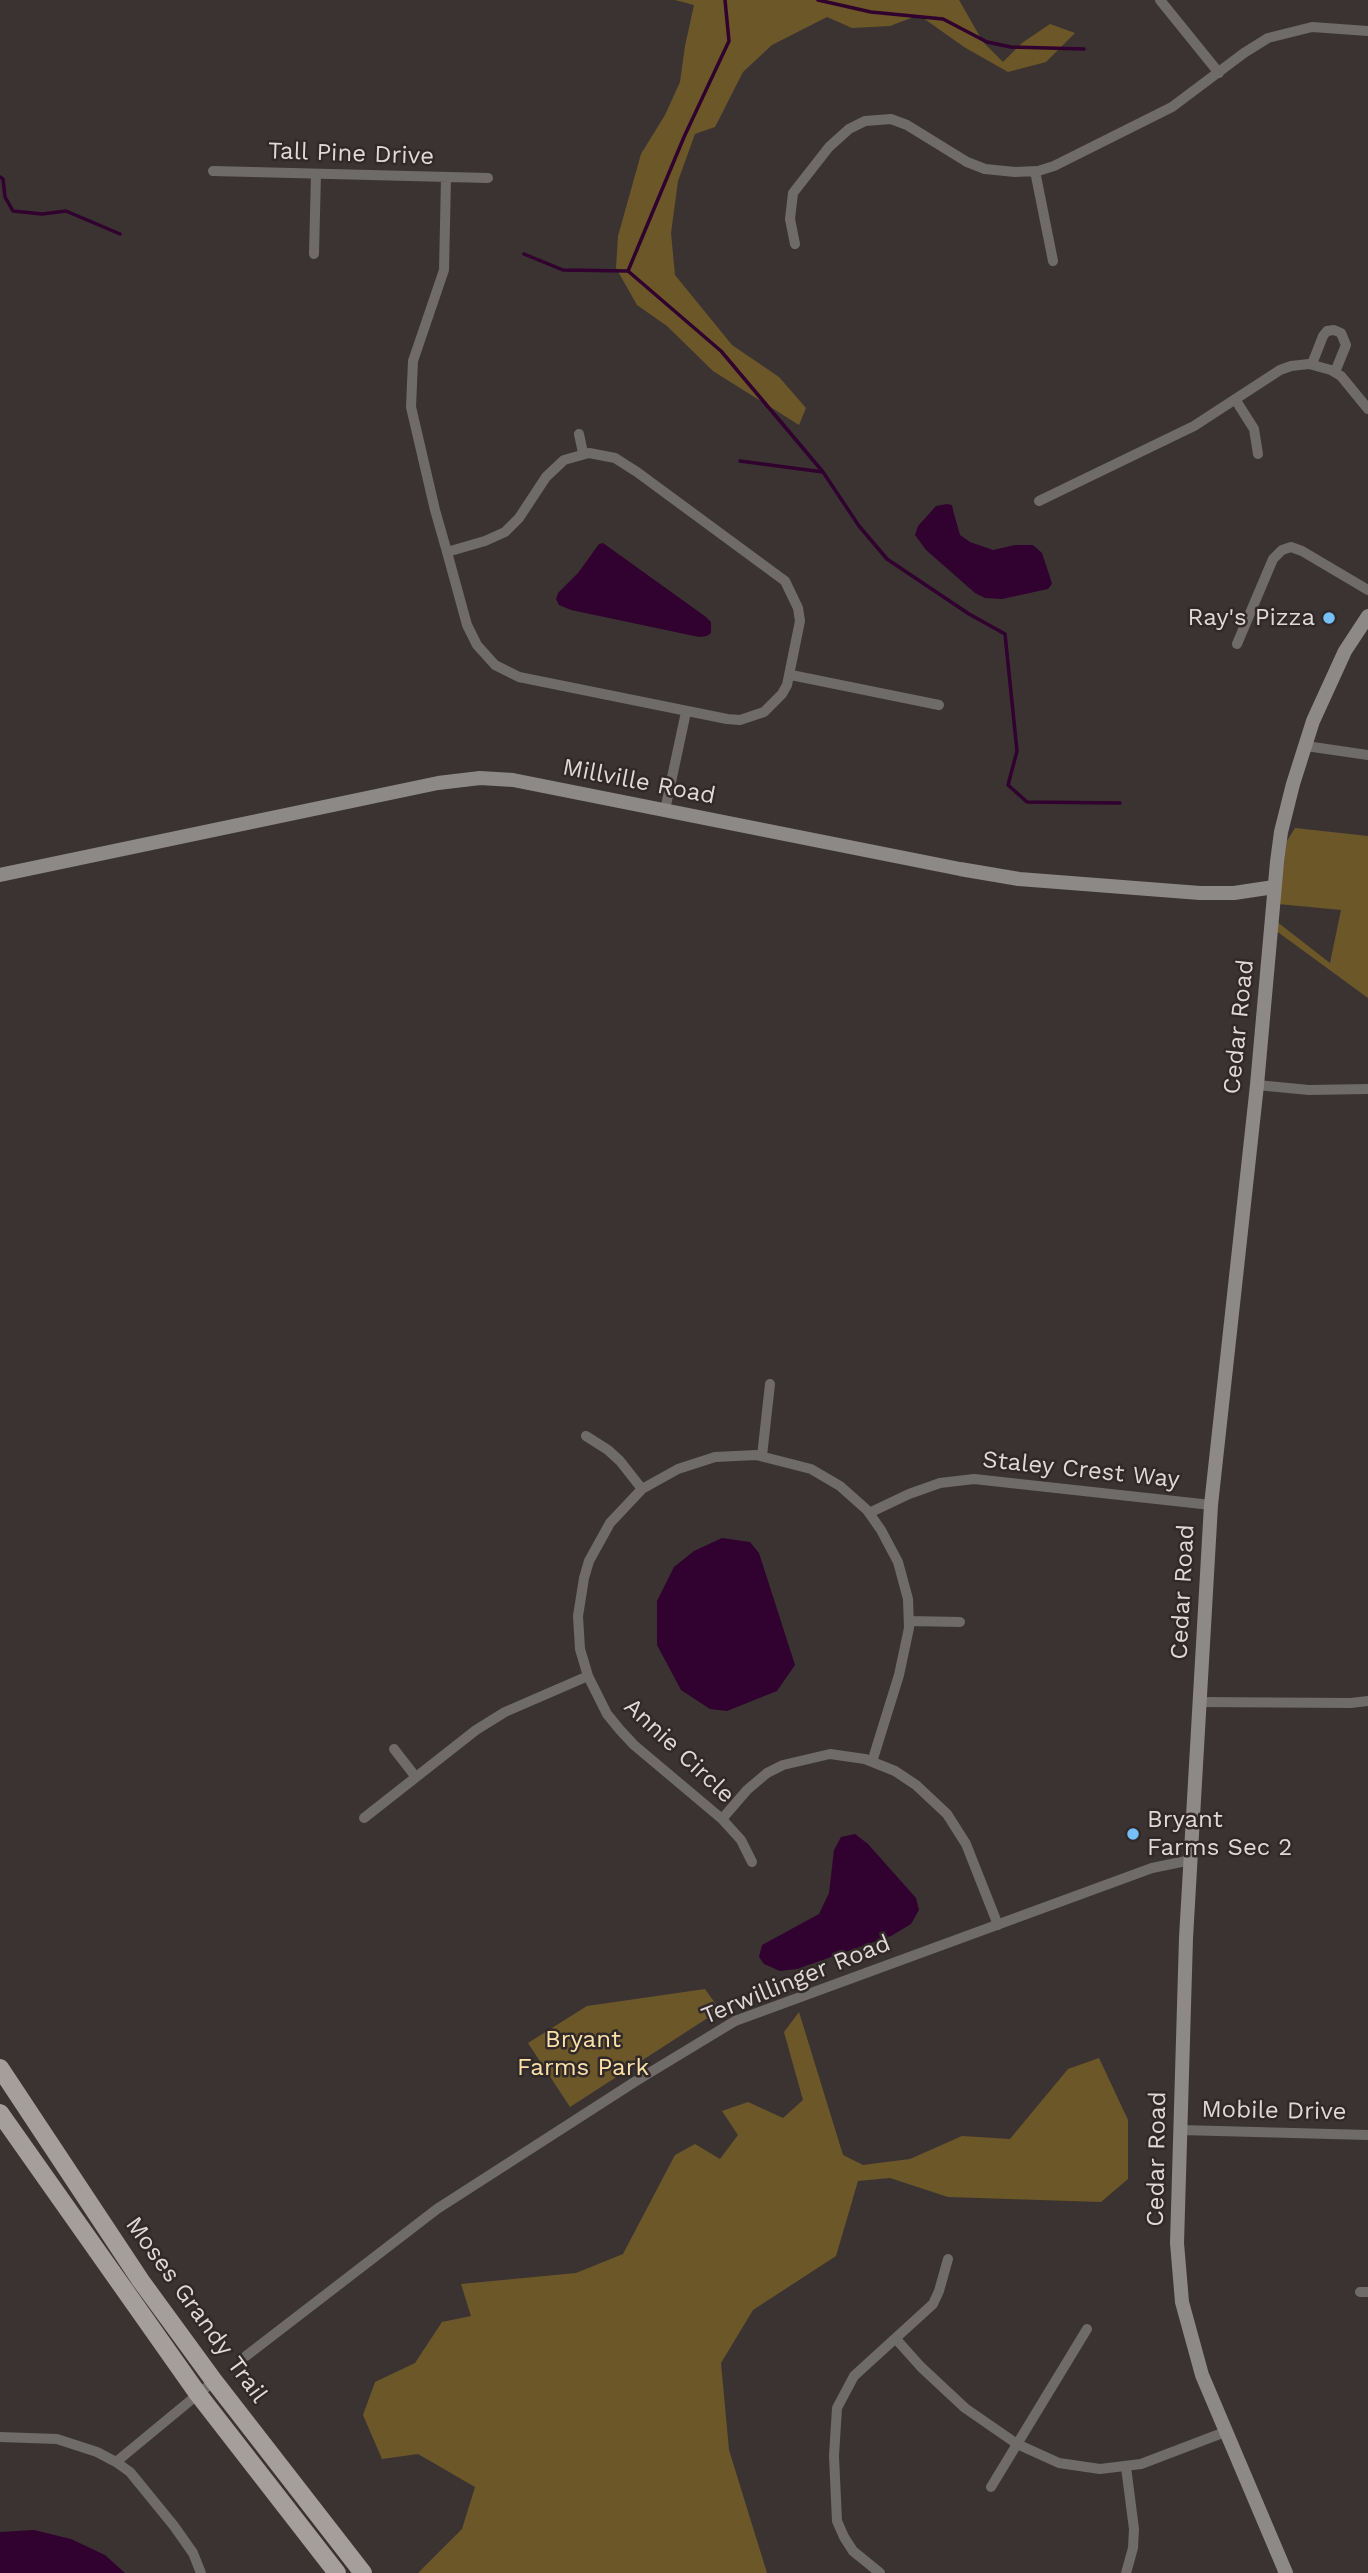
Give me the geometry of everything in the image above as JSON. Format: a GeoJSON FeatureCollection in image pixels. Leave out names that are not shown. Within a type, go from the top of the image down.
{"type":"FeatureCollection","features":[{"type":"Feature","properties":{"kind":"main road","name":"Moses Grandy Trail"},"geometry":{"type":"LineString","coordinates":[[0,2068],[141,2281],[214,2381],[363,2573]]}},
{"type":"Feature","properties":{"kind":"main road","name":"Moses Grandy Trail"},"geometry":{"type":"LineString","coordinates":[[0,2113],[198,2394],[337,2573]]}},
{"type":"Feature","properties":{"kind":"street"},"geometry":{"type":"LineString","coordinates":[[1160,0],[1219,73]]}},
{"type":"Feature","properties":{"kind":"street"},"geometry":{"type":"LineString","coordinates":[[795,244],[790,219],[793,193],[829,147],[849,129],[865,121],[891,119],[907,125],[967,162],[985,169],[1035,171],[1054,166],[1172,107],[1268,38],[1312,27],[1368,31]]}},
{"type":"Feature","properties":{"kind":"street","name":"Tall Pine Drive"},"geometry":{"type":"LineString","coordinates":[[213,171],[488,178]]}},
{"type":"Feature","properties":{"kind":"street"},"geometry":{"type":"LineString","coordinates":[[1035,171],[1053,261]]}},
{"type":"Feature","properties":{"kind":"street"},"geometry":{"type":"LineString","coordinates":[[314,254],[316,174]]}},
{"type":"Feature","properties":{"kind":"street"},"geometry":{"type":"LineString","coordinates":[[446,178],[444,270],[416,346],[410,384],[411,407],[447,552],[471,635],[485,656],[501,669],[536,682],[727,719],[752,717],[764,712],[788,685],[800,621],[798,608],[785,581],[625,463],[603,454],[583,453],[564,460],[554,468],[519,518],[505,532],[447,552]]}},
{"type":"Feature","properties":{"kind":"street"},"geometry":{"type":"LineString","coordinates":[[1312,365],[1323,336],[1327,331],[1334,330],[1341,333],[1346,345],[1335,372]]}},
{"type":"Feature","properties":{"kind":"street"},"geometry":{"type":"LineString","coordinates":[[1039,501],[1194,426],[1280,370],[1312,365],[1335,372],[1368,409]]}},
{"type":"Feature","properties":{"kind":"street"},"geometry":{"type":"LineString","coordinates":[[1235,399],[1254,429],[1258,454]]}},
{"type":"Feature","properties":{"kind":"street"},"geometry":{"type":"LineString","coordinates":[[579,434],[583,453]]}},
{"type":"Feature","properties":{"kind":"street"},"geometry":{"type":"LineString","coordinates":[[1237,644],[1273,559],[1282,550],[1291,547],[1302,551],[1368,590]]}},
{"type":"Feature","properties":{"kind":"street","name":"Cedar Road"},"geometry":{"type":"LineString","coordinates":[[1286,2573],[1194,2354],[1182,2302],[1177,2243],[1191,1860],[1211,1505],[1257,1085],[1281,832],[1306,746],[1331,679],[1368,616]]}},
{"type":"Feature","properties":{"kind":"street"},"geometry":{"type":"LineString","coordinates":[[791,674],[939,705]]}},
{"type":"Feature","properties":{"kind":"street"},"geometry":{"type":"LineString","coordinates":[[665,810],[686,712]]}},
{"type":"Feature","properties":{"kind":"street"},"geometry":{"type":"LineString","coordinates":[[1306,746],[1368,755]]}},
{"type":"Feature","properties":{"kind":"street","name":"Millville Road"},"geometry":{"type":"LineString","coordinates":[[0,875],[469,778],[513,780],[1019,879],[1200,893],[1234,893],[1274,887]]}},
{"type":"Feature","properties":{"kind":"street"},"geometry":{"type":"LineString","coordinates":[[1257,1085],[1309,1090],[1368,1089]]}},
{"type":"Feature","properties":{"kind":"street"},"geometry":{"type":"LineString","coordinates":[[762,1455],[770,1384]]}},
{"type":"Feature","properties":{"kind":"street"},"geometry":{"type":"LineString","coordinates":[[586,1436],[620,1461],[642,1489]]}},
{"type":"Feature","properties":{"kind":"street","name":"Annie Circle"},"geometry":{"type":"LineString","coordinates":[[752,1862],[741,1840],[722,1819],[634,1745],[607,1714],[588,1676],[580,1649],[579,1600],[594,1551],[610,1523],[642,1489],[678,1469],[715,1457],[762,1455],[811,1469],[840,1486],[869,1513],[888,1540],[898,1562],[908,1599],[909,1621],[900,1675],[872,1762]]}},
{"type":"Feature","properties":{"kind":"street","name":"Staley Crest Way"},"geometry":{"type":"LineString","coordinates":[[869,1513],[940,1483],[974,1479],[1211,1505]]}},
{"type":"Feature","properties":{"kind":"street"},"geometry":{"type":"LineString","coordinates":[[909,1621],[960,1622]]}},
{"type":"Feature","properties":{"kind":"street"},"geometry":{"type":"LineString","coordinates":[[364,1818],[476,1730],[505,1713],[588,1676]]}},
{"type":"Feature","properties":{"kind":"street"},"geometry":{"type":"LineString","coordinates":[[1199,1702],[1368,1701]]}},
{"type":"Feature","properties":{"kind":"street"},"geometry":{"type":"LineString","coordinates":[[394,1748],[415,1776]]}},
{"type":"Feature","properties":{"kind":"street"},"geometry":{"type":"LineString","coordinates":[[722,1819],[747,1790],[767,1773],[783,1765],[830,1754],[847,1755],[872,1762],[895,1771],[916,1785],[947,1814],[966,1844],[998,1925]]}},
{"type":"Feature","properties":{"kind":"street","name":"Terwillinger Road"},"geometry":{"type":"LineString","coordinates":[[246,2356],[437,2210],[735,2021],[1152,1868],[1191,1860]]}},
{"type":"Feature","properties":{"kind":"street","name":"Mobile Drive"},"geometry":{"type":"LineString","coordinates":[[1180,2130],[1368,2135]]}},
{"type":"Feature","properties":{"kind":"street"},"geometry":{"type":"LineString","coordinates":[[880,2573],[853,2551],[837,2521],[835,2421],[844,2392],[854,2375],[933,2304],[948,2259]]}},
{"type":"Feature","properties":{"kind":"street"},"geometry":{"type":"LineString","coordinates":[[991,2487],[1087,2329]]}},
{"type":"Feature","properties":{"kind":"street"},"geometry":{"type":"LineString","coordinates":[[896,2339],[950,2395],[1017,2444],[1059,2463],[1100,2469],[1126,2467],[1158,2459],[1225,2432]]}},
{"type":"Feature","properties":{"kind":"street"},"geometry":{"type":"LineString","coordinates":[[116,2462],[214,2381]]}},
{"type":"Feature","properties":{"kind":"street"},"geometry":{"type":"LineString","coordinates":[[0,2437],[57,2439],[97,2452],[116,2462],[130,2472],[174,2526],[193,2553],[201,2573]]}},
{"type":"Feature","properties":{"kind":"street"},"geometry":{"type":"LineString","coordinates":[[1126,2467],[1134,2529],[1133,2548],[1126,2573]]}},
{"type":"Feature","properties":{"kind":"green space"},"geometry":{"type":"Polygon","coordinates":[[[675,0],[959,0],[983,42],[1003,62],[1022,43],[1050,24],[1075,33],[1046,62],[1008,72],[964,47],[919,15],[890,26],[852,28],[827,17],[772,45],[743,72],[715,127],[695,134],[678,181],[671,233],[675,275],[732,345],[779,377],[806,408],[799,425],[713,371],[667,326],[637,305],[616,268],[618,236],[641,154],[665,115],[680,82],[694,5],[675,0]]]}},
{"type":"Feature","properties":{"kind":"green space"},"geometry":{"type":"Polygon","coordinates":[[[1295,828],[1368,836],[1368,998],[1275,930],[1276,921],[1330,963],[1341,910],[1278,904],[1287,841],[1295,828]]]}},
{"type":"Feature","properties":{"kind":"green space","name":"Bryant Farms Park"},"geometry":{"type":"Polygon","coordinates":[[[705,1989],[720,2010],[570,2107],[528,2043],[587,2006],[705,1989]]]}},
{"type":"Feature","properties":{"kind":"green space"},"geometry":{"type":"Polygon","coordinates":[[[799,2012],[843,2155],[863,2165],[910,2159],[962,2136],[1010,2139],[1068,2069],[1099,2058],[1128,2120],[1128,2179],[1101,2202],[948,2197],[890,2178],[858,2181],[836,2256],[753,2310],[721,2363],[729,2450],[767,2573],[418,2573],[462,2529],[475,2487],[418,2454],[382,2459],[363,2415],[375,2382],[415,2363],[442,2322],[471,2316],[461,2284],[576,2273],[623,2254],[675,2155],[695,2144],[720,2159],[738,2135],[722,2111],[748,2102],[783,2118],[803,2100],[784,2032],[799,2012]]]}},
{"type":"Feature","properties":{"kind":"shaded area"},"geometry":{"type":"Polygon","coordinates":[[[952,505],[960,535],[970,542],[993,550],[1015,545],[1033,545],[1042,553],[1052,584],[1048,589],[1002,599],[985,598],[975,593],[926,550],[915,535],[918,526],[936,506],[952,505]]]}},
{"type":"Feature","properties":{"kind":"shaded area"},"geometry":{"type":"Polygon","coordinates":[[[603,543],[706,617],[711,622],[711,633],[699,637],[571,610],[559,605],[556,599],[558,593],[578,573],[599,544],[603,543]]]}},
{"type":"Feature","properties":{"kind":"shaded area"},"geometry":{"type":"Polygon","coordinates":[[[722,1538],[750,1542],[759,1553],[795,1665],[777,1691],[727,1711],[710,1709],[681,1690],[657,1645],[657,1601],[674,1567],[694,1551],[722,1538]]]}},
{"type":"Feature","properties":{"kind":"shaded area"},"geometry":{"type":"Polygon","coordinates":[[[855,1834],[868,1844],[916,1898],[919,1910],[911,1924],[891,1936],[797,1969],[780,1971],[764,1964],[759,1957],[762,1945],[819,1914],[829,1893],[834,1850],[841,1837],[855,1834]]]}},
{"type":"Feature","properties":{"kind":"shaded area"},"geometry":{"type":"Polygon","coordinates":[[[34,2530],[71,2539],[105,2555],[125,2573],[0,2573],[0,2532],[34,2530]]]}},
{"type":"Feature","properties":{"kind":"waterway"},"geometry":{"type":"LineString","coordinates":[[628,271],[684,137],[729,41],[725,0]]}},
{"type":"Feature","properties":{"kind":"waterway"},"geometry":{"type":"LineString","coordinates":[[818,0],[871,12],[943,19],[987,42],[1011,47],[1084,49]]}},
{"type":"Feature","properties":{"kind":"waterway"},"geometry":{"type":"LineString","coordinates":[[0,177],[3,179],[5,197],[13,211],[42,214],[66,211],[120,234]]}},
{"type":"Feature","properties":{"kind":"waterway"},"geometry":{"type":"LineString","coordinates":[[524,254],[563,270],[628,271],[721,351],[823,472],[859,526],[887,559],[969,614],[1005,634],[1017,751],[1008,785],[1027,802],[1120,803]]}},
{"type":"Feature","properties":{"kind":"waterway"},"geometry":{"type":"LineString","coordinates":[[740,461],[823,472]]}},
{"type":"Feature","properties":{"kind":"place","name":"Ray's Pizza"},"geometry":{"type":"Point","coordinates":[1329,618]}},
{"type":"Feature","properties":{"kind":"place","name":"Bryant Farms Sec 2"},"geometry":{"type":"Point","coordinates":[1133,1834]}}]}
